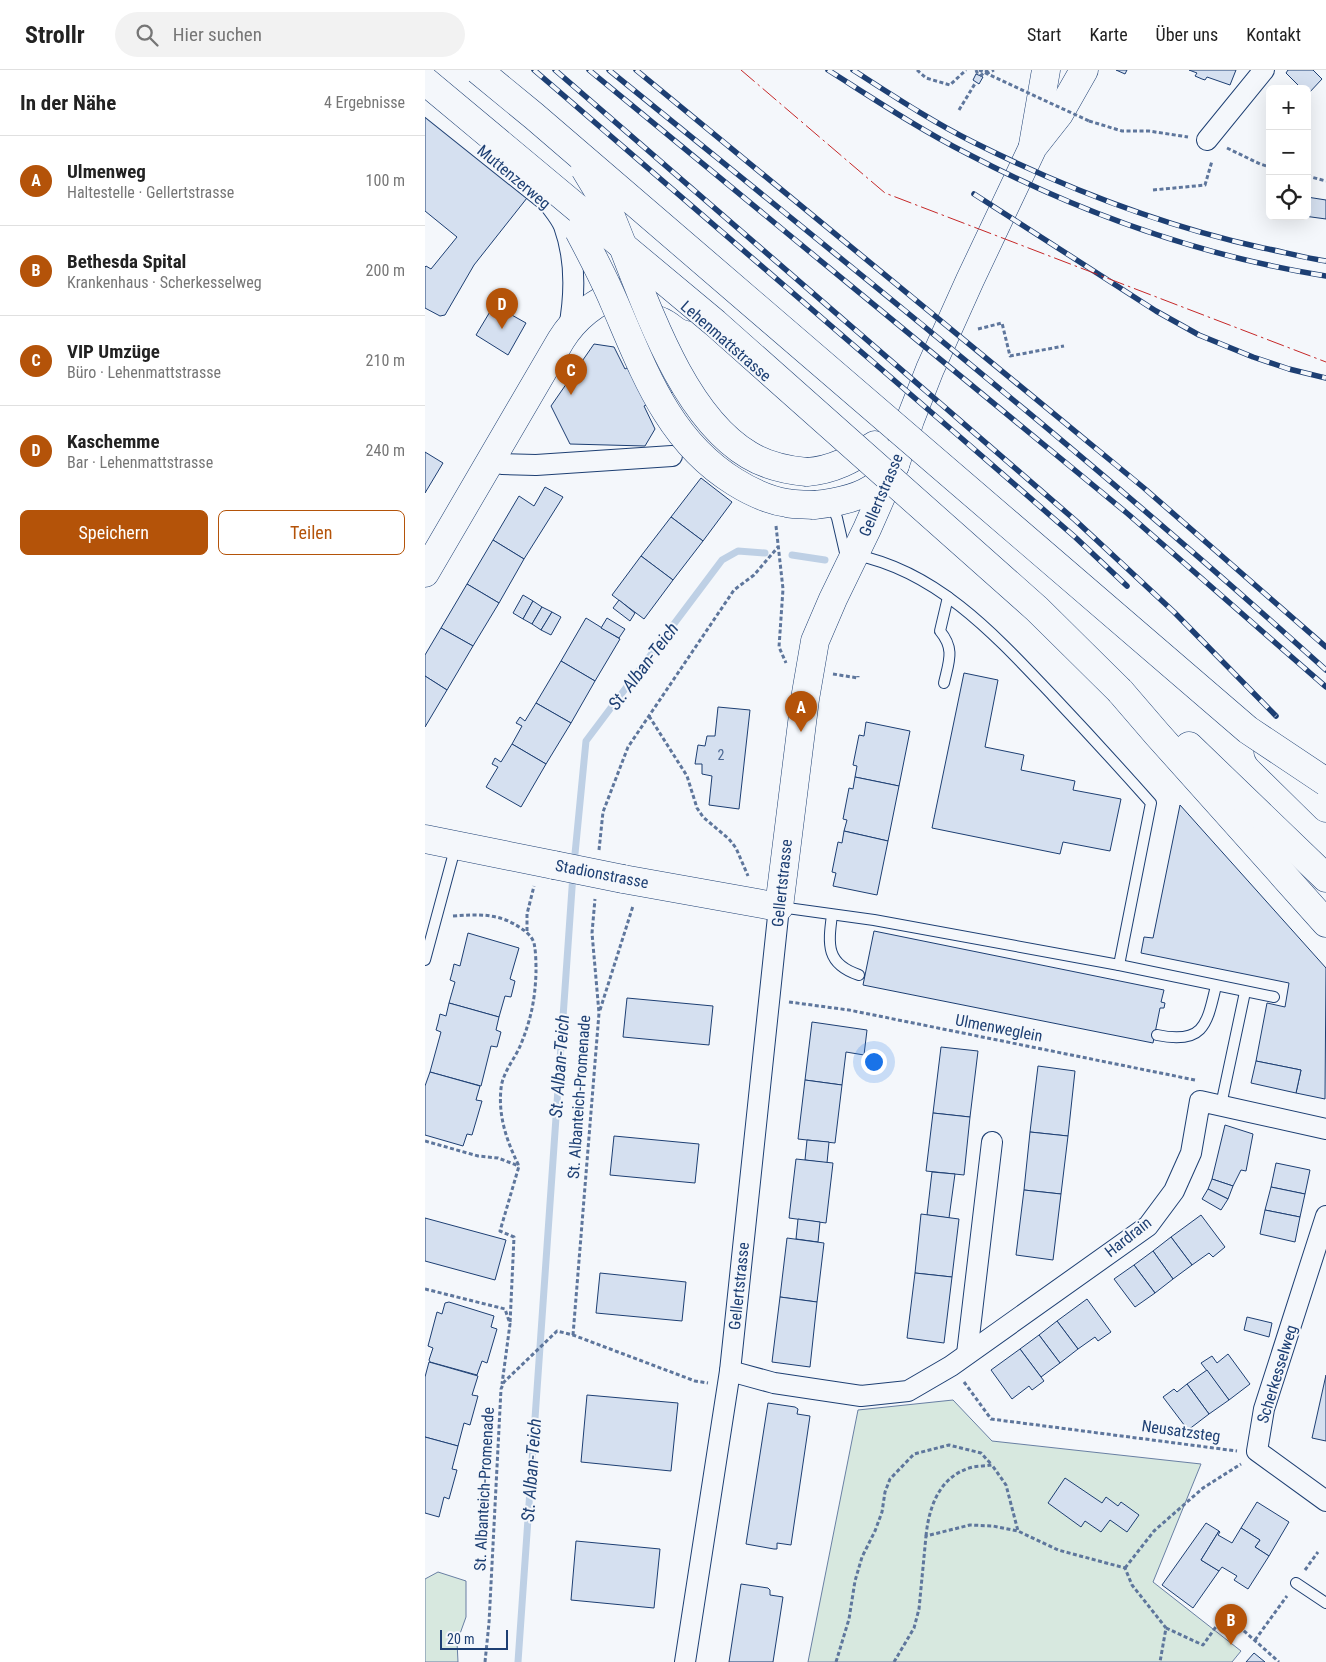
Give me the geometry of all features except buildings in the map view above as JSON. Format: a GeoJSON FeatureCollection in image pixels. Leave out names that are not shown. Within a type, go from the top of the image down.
{"type":"FeatureCollection","features":[{"type":"Feature","properties":{"kind":"main road"},"geometry":{"type":"LineString","coordinates":[[478,70],[534,116],[1248,730],[1322,796]]}},
{"type":"Feature","properties":{"kind":"main road"},"geometry":{"type":"LineString","coordinates":[[490,70],[535,108],[560,136],[585,170],[605,204],[653,320],[682,381],[705,415],[729,439],[748,454],[777,467],[807,472],[823,471],[843,464],[875,446],[910,420]]}},
{"type":"Feature","properties":{"kind":"main road","name":"Gellertstrasse"},"geometry":{"type":"LineString","coordinates":[[1033,146],[1046,70]]}},
{"type":"Feature","properties":{"kind":"main road"},"geometry":{"type":"LineString","coordinates":[[1033,146],[1065,70]]}},
{"type":"Feature","properties":{"kind":"main road","name":"Gellertstrasse"},"geometry":{"type":"LineString","coordinates":[[779,906],[811,661],[817,636],[895,465],[930,369],[1033,146],[1059,114],[1084,70]]}},
{"type":"Feature","properties":{"kind":"main road"},"geometry":{"type":"LineString","coordinates":[[425,81],[715,323],[1037,609],[1120,690],[1326,923]]}},
{"type":"Feature","properties":{"kind":"main road"},"geometry":{"type":"LineString","coordinates":[[425,92],[492,145],[532,180],[561,208],[579,230],[660,402],[690,446],[706,462],[725,476],[760,496],[787,503],[822,504],[860,494],[876,486],[895,465]]}},
{"type":"Feature","properties":{"kind":"main road","name":"Lehenmattstrasse"},"geometry":{"type":"LineString","coordinates":[[425,573],[569,328],[586,310],[613,295],[628,290],[644,290],[675,297],[688,305],[837,439],[846,444],[875,446]]}},
{"type":"Feature","properties":{"kind":"main road"},"geometry":{"type":"LineString","coordinates":[[1120,690],[1167,726],[1233,787],[1326,878]]}},
{"type":"Feature","properties":{"kind":"main road","name":"Stadionstrasse"},"geometry":{"type":"LineString","coordinates":[[425,839],[632,881],[779,906]]}},
{"type":"Feature","properties":{"kind":"street"},"geometry":{"type":"LineString","coordinates":[[1213,142],[1264,70]]}},
{"type":"Feature","properties":{"kind":"street","name":"Muttenzerweg"},"geometry":{"type":"LineString","coordinates":[[425,104],[549,203],[563,225],[571,252],[573,280],[569,328]]}},
{"type":"Feature","properties":{"kind":"street"},"geometry":{"type":"LineString","coordinates":[[491,462],[536,466],[672,456]]}},
{"type":"Feature","properties":{"kind":"street","name":"Gellertstrasse"},"geometry":{"type":"LineString","coordinates":[[685,1662],[729,1379],[779,906]]}},
{"type":"Feature","properties":{"kind":"street"},"geometry":{"type":"LineString","coordinates":[[1200,1101],[1326,1129]]}},
{"type":"Feature","properties":{"kind":"street","name":"Hardrain"},"geometry":{"type":"LineString","coordinates":[[729,1379],[774,1383],[861,1396],[908,1391],[959,1360],[1148,1226],[1174,1192],[1191,1153],[1200,1101]]}},
{"type":"Feature","properties":{"kind":"street"},"geometry":{"type":"LineString","coordinates":[[959,1360],[992,1142]]}},
{"type":"Feature","properties":{"kind":"street","name":"Scherkesselweg"},"geometry":{"type":"LineString","coordinates":[[1257,1451],[1264,1409],[1326,1216]]}},
{"type":"Feature","properties":{"kind":"street"},"geometry":{"type":"LineString","coordinates":[[1257,1451],[1326,1501]]}},
{"type":"Feature","properties":{"kind":"lane"},"geometry":{"type":"LineString","coordinates":[[822,504],[843,540],[851,563],[888,563],[905,570],[948,596],[1007,648],[1105,750],[1151,803],[1119,966]]}},
{"type":"Feature","properties":{"kind":"lane"},"geometry":{"type":"LineString","coordinates":[[944,682],[950,655],[947,639],[940,631],[948,596]]}},
{"type":"Feature","properties":{"kind":"lane"},"geometry":{"type":"LineString","coordinates":[[425,960],[456,845]]}},
{"type":"Feature","properties":{"kind":"lane"},"geometry":{"type":"LineString","coordinates":[[779,906],[873,920],[1274,997]]}},
{"type":"Feature","properties":{"kind":"lane"},"geometry":{"type":"LineString","coordinates":[[832,915],[829,943],[831,954],[842,967],[859,975]]}},
{"type":"Feature","properties":{"kind":"lane"},"geometry":{"type":"LineString","coordinates":[[1157,1035],[1181,1038],[1198,1032],[1205,1024],[1216,986]]}},
{"type":"Feature","properties":{"kind":"lane"},"geometry":{"type":"LineString","coordinates":[[1221,1105],[1245,992]]}},
{"type":"Feature","properties":{"kind":"lane"},"geometry":{"type":"LineString","coordinates":[[1296,1583],[1326,1603]]}},
{"type":"Feature","properties":{"kind":"path"},"geometry":{"type":"LineString","coordinates":[[917,70],[926,78],[950,85],[966,70]]}},
{"type":"Feature","properties":{"kind":"path"},"geometry":{"type":"LineString","coordinates":[[994,70],[988,71],[979,75],[978,70],[988,71],[1089,121],[1122,131],[1149,131],[1213,142],[1266,166]]}},
{"type":"Feature","properties":{"kind":"path"},"geometry":{"type":"LineString","coordinates":[[959,110],[976,82]]}},
{"type":"Feature","properties":{"kind":"path"},"geometry":{"type":"LineString","coordinates":[[1153,190],[1205,185],[1213,142]]}},
{"type":"Feature","properties":{"kind":"path"},"geometry":{"type":"LineString","coordinates":[[1311,177],[1326,181]]}},
{"type":"Feature","properties":{"kind":"path"},"geometry":{"type":"LineString","coordinates":[[978,328],[1002,323],[1010,356],[1064,346]]}},
{"type":"Feature","properties":{"kind":"path"},"geometry":{"type":"LineString","coordinates":[[776,524],[783,588],[779,647]]}},
{"type":"Feature","properties":{"kind":"path"},"geometry":{"type":"LineString","coordinates":[[599,859],[603,812],[628,747],[733,590],[754,575],[778,547]]}},
{"type":"Feature","properties":{"kind":"path"},"geometry":{"type":"LineString","coordinates":[[828,673],[858,678],[858,676]]}},
{"type":"Feature","properties":{"kind":"path"},"geometry":{"type":"LineString","coordinates":[[649,716],[687,776],[700,813],[736,848],[751,883]]}},
{"type":"Feature","properties":{"kind":"path"},"geometry":{"type":"LineString","coordinates":[[527,932],[527,914],[530,897],[549,864]]}},
{"type":"Feature","properties":{"kind":"path"},"geometry":{"type":"LineString","coordinates":[[599,1013],[632,881]]}},
{"type":"Feature","properties":{"kind":"path","name":"St. Albanteich-Promenade"},"geometry":{"type":"LineString","coordinates":[[485,1662],[489,1623],[501,1389],[504,1382],[557,1331],[573,1334],[599,1013],[592,933],[595,896]]}},
{"type":"Feature","properties":{"kind":"path"},"geometry":{"type":"LineString","coordinates":[[436,919],[468,915],[502,918],[527,932],[534,942],[536,965],[535,996],[528,1026],[520,1047],[505,1074],[501,1088],[503,1124],[510,1149],[519,1166],[500,1231],[514,1237],[510,1324],[501,1389]]}},
{"type":"Feature","properties":{"kind":"path","name":"Ulmenweglein"},"geometry":{"type":"LineString","coordinates":[[770,999],[849,1010],[1203,1082],[1200,1101]]}},
{"type":"Feature","properties":{"kind":"path"},"geometry":{"type":"LineString","coordinates":[[425,1141],[478,1156],[498,1158],[519,1166]]}},
{"type":"Feature","properties":{"kind":"path"},"geometry":{"type":"LineString","coordinates":[[425,1289],[505,1309],[510,1324]]}},
{"type":"Feature","properties":{"kind":"path"},"geometry":{"type":"LineString","coordinates":[[573,1334],[695,1381],[729,1379]]}},
{"type":"Feature","properties":{"kind":"path","name":"Neusatzsteg"},"geometry":{"type":"LineString","coordinates":[[959,1360],[991,1419],[1239,1452],[1257,1451]]}},
{"type":"Feature","properties":{"kind":"path"},"geometry":{"type":"LineString","coordinates":[[836,1662],[849,1620],[855,1581],[862,1557],[875,1532],[882,1512],[885,1492],[891,1479],[914,1454],[949,1445],[981,1453],[1005,1484],[1018,1531]]}},
{"type":"Feature","properties":{"kind":"path"},"geometry":{"type":"LineString","coordinates":[[1125,1568],[1154,1531],[1203,1488],[1257,1451]]}},
{"type":"Feature","properties":{"kind":"path"},"geometry":{"type":"LineString","coordinates":[[894,1662],[914,1628],[919,1610],[928,1514],[937,1494],[951,1477],[972,1467],[992,1465]]}},
{"type":"Feature","properties":{"kind":"path"},"geometry":{"type":"LineString","coordinates":[[926,1536],[970,1525],[993,1526],[1018,1531],[1058,1550],[1125,1568]]}},
{"type":"Feature","properties":{"kind":"path"},"geometry":{"type":"LineString","coordinates":[[1125,1568],[1132,1585],[1166,1628],[1203,1645],[1225,1614],[1279,1662]]}},
{"type":"Feature","properties":{"kind":"path"},"geometry":{"type":"LineString","coordinates":[[1160,1662],[1166,1628]]}},
{"type":"Feature","properties":{"kind":"shaded area"},"geometry":{"type":"Polygon","coordinates":[[[953,1400],[992,1441],[1201,1464],[1153,1582],[1241,1651],[1232,1662],[808,1662],[858,1410],[953,1400]]]}},
{"type":"Feature","properties":{"kind":"shaded area"},"geometry":{"type":"Polygon","coordinates":[[[438,1572],[466,1581],[466,1617],[457,1642],[458,1662],[425,1662],[425,1579],[438,1572]]]}},
{"type":"Feature","properties":{"kind":"waterway","name":"St. Alban-Teich"},"geometry":{"type":"LineString","coordinates":[[574,864],[586,741],[722,560],[738,551],[765,553]]}},
{"type":"Feature","properties":{"kind":"waterway","name":"St. Alban-Teich"},"geometry":{"type":"LineString","coordinates":[[792,555],[825,560]]}},
{"type":"Feature","properties":{"kind":"waterway","name":"St. Alban-Teich"},"geometry":{"type":"LineString","coordinates":[[518,1662],[573,874]]}},
{"type":"Feature","properties":{"kind":"railway"},"geometry":{"type":"LineString","coordinates":[[534,70],[1075,537],[1127,586]]}},
{"type":"Feature","properties":{"kind":"railway"},"geometry":{"type":"LineString","coordinates":[[555,70],[1075,520],[1174,612],[1276,716]]}},
{"type":"Feature","properties":{"kind":"railway"},"geometry":{"type":"LineString","coordinates":[[589,70],[1128,514],[1326,687]]}},
{"type":"Feature","properties":{"kind":"railway"},"geometry":{"type":"LineString","coordinates":[[609,70],[1061,440],[1239,592],[1326,670]]}},
{"type":"Feature","properties":{"kind":"railway"},"geometry":{"type":"LineString","coordinates":[[636,70],[1144,488],[1326,647]]}},
{"type":"Feature","properties":{"kind":"railway"},"geometry":{"type":"LineString","coordinates":[[828,70],[897,114],[950,144],[1054,195],[1142,230],[1187,244],[1233,257],[1326,276]]}},
{"type":"Feature","properties":{"kind":"railway"},"geometry":{"type":"LineString","coordinates":[[853,70],[957,134],[1079,190],[1151,217],[1225,239],[1326,261]]}},
{"type":"Feature","properties":{"kind":"railway"},"geometry":{"type":"LineString","coordinates":[[974,194],[1156,311],[1199,335],[1253,357],[1289,369],[1326,378]]}},
{"type":"Feature","properties":{"kind":"power"},"geometry":{"type":"LineString","coordinates":[[741,70],[885,193],[1326,362]]}},
{"type":"Feature","properties":{"kind":"place","name":"Kaschemme"},"geometry":{"type":"Point","coordinates":[502,329]}},
{"type":"Feature","properties":{"kind":"place","name":"VIP Umzüge"},"geometry":{"type":"Point","coordinates":[571,395]}},
{"type":"Feature","properties":{"kind":"place","name":"Ulmenweg"},"geometry":{"type":"Point","coordinates":[801,732]}},
{"type":"Feature","properties":{"kind":"place","name":"Bethesda Spital"},"geometry":{"type":"Point","coordinates":[1231,1645]}}]}
